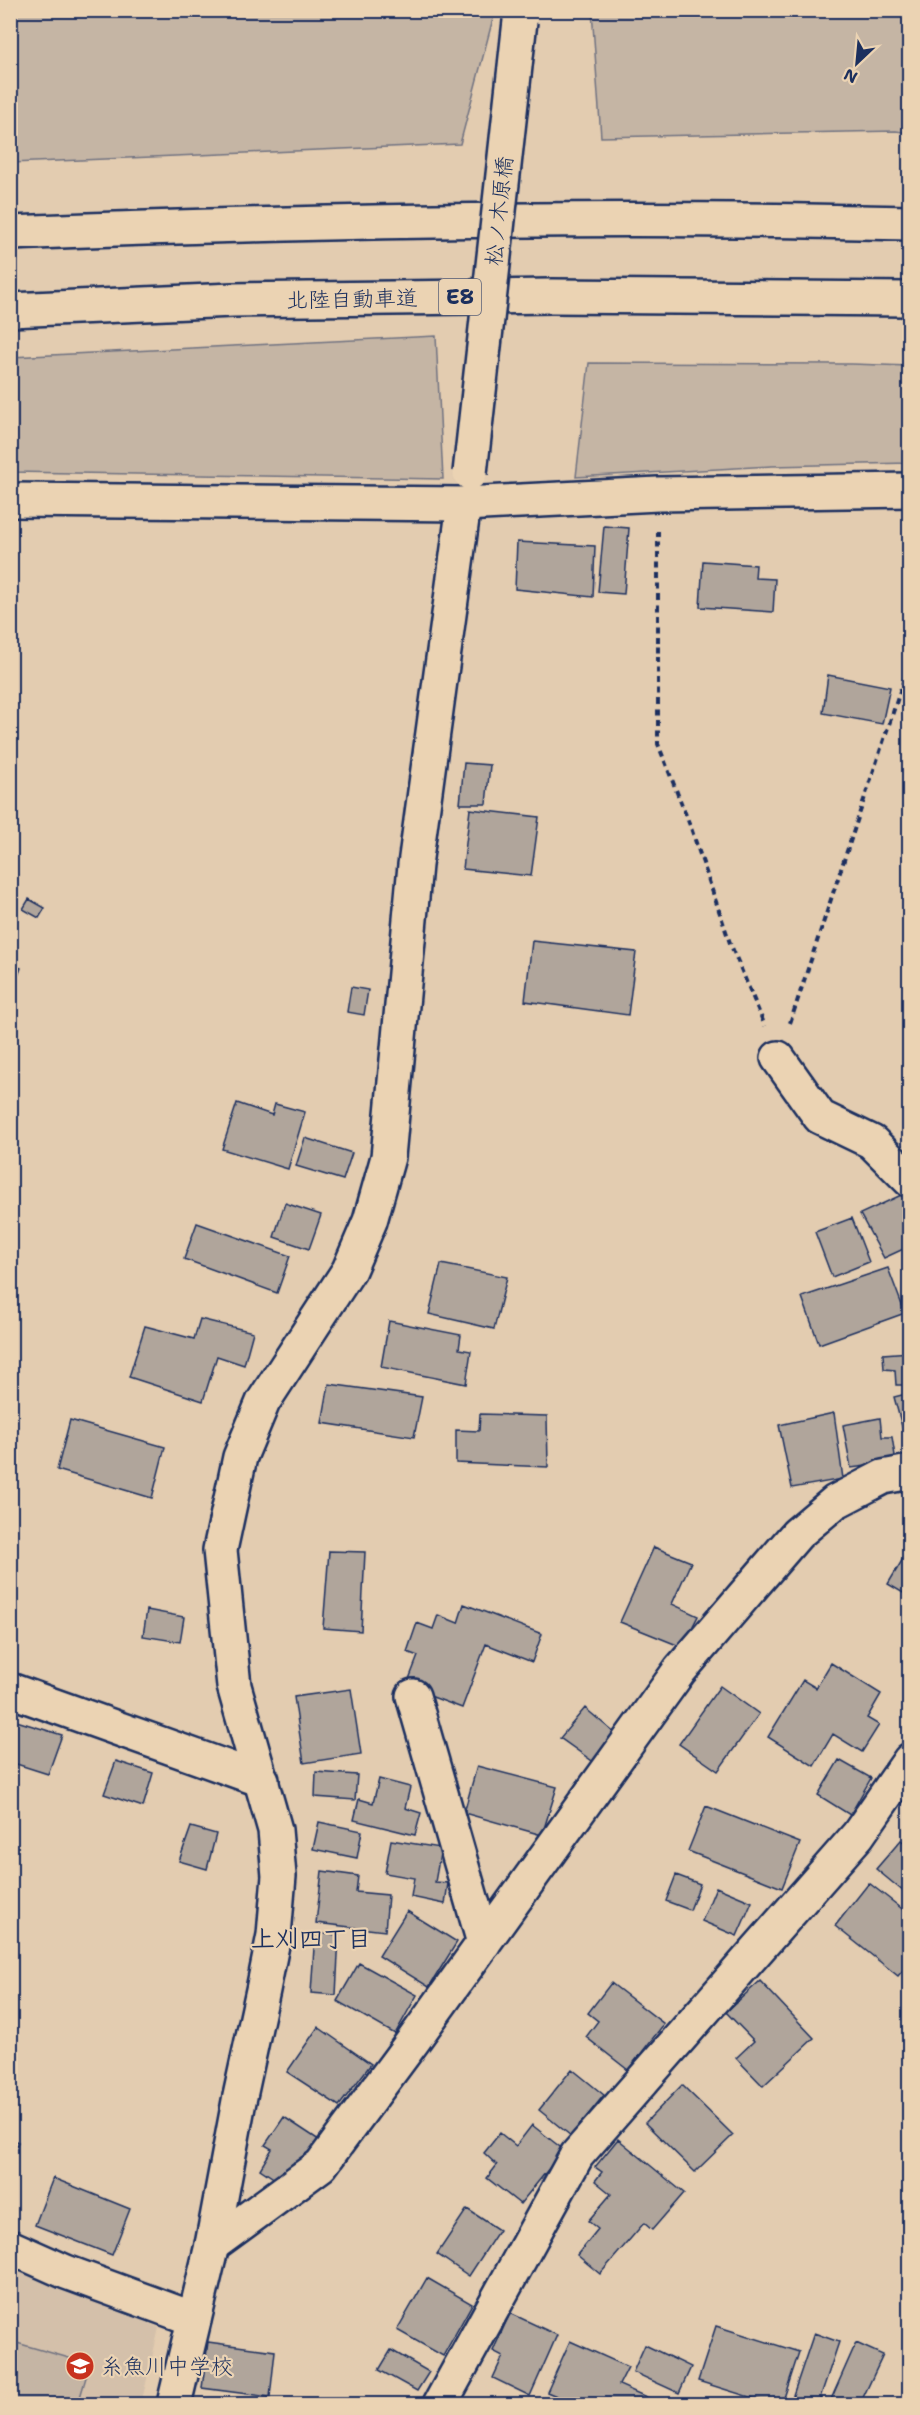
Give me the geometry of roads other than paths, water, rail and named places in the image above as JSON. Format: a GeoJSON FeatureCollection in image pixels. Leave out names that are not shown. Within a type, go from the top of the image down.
{"type":"FeatureCollection","features":[{"type":"Feature","properties":{"kind":"main road","name":"松ノ木原橋"},"geometry":{"type":"LineString","coordinates":[[174,2404],[212,2245],[274,1935],[279,1876],[275,1830],[234,1686],[220,1550],[240,1457],[263,1402],[349,1270],[370,1221],[388,1157],[415,865],[470,473],[521,16]]}},
{"type":"Feature","properties":{"kind":"main road"},"geometry":{"type":"LineString","coordinates":[[10,232],[236,224],[530,220],[909,223]]}},
{"type":"Feature","properties":{"kind":"main road","name":"北陸自動車道"},"geometry":{"type":"LineString","coordinates":[[10,310],[233,300],[551,296],[909,299]]}},
{"type":"Feature","properties":{"kind":"main road"},"geometry":{"type":"LineString","coordinates":[[10,500],[464,504],[658,494],[909,490]]}},
{"type":"Feature","properties":{"kind":"main road"},"geometry":{"type":"LineString","coordinates":[[778,1058],[820,1117],[872,1142],[909,1180]]}},
{"type":"Feature","properties":{"kind":"main road"},"geometry":{"type":"LineString","coordinates":[[212,2245],[321,2165],[680,1670],[797,1534],[835,1502],[883,1477],[909,1472]]}},
{"type":"Feature","properties":{"kind":"main road"},"geometry":{"type":"LineString","coordinates":[[10,1690],[262,1780]]}},
{"type":"Feature","properties":{"kind":"main road"},"geometry":{"type":"LineString","coordinates":[[413,1696],[484,1943]]}},
{"type":"Feature","properties":{"kind":"main road"},"geometry":{"type":"LineString","coordinates":[[440,2404],[577,2155],[858,1834],[909,1760]]}},
{"type":"Feature","properties":{"kind":"main road"},"geometry":{"type":"LineString","coordinates":[[10,2247],[66,2272],[194,2319]]}},
{"type":"Feature","properties":{"kind":"place","name":"糸魚川中学校"},"geometry":{"type":"Point","coordinates":[80,2366]}},
{"type":"Feature","properties":{"kind":"district","name":"上刈四丁目"},"geometry":{"type":"Point","coordinates":[311,1939]}}]}
